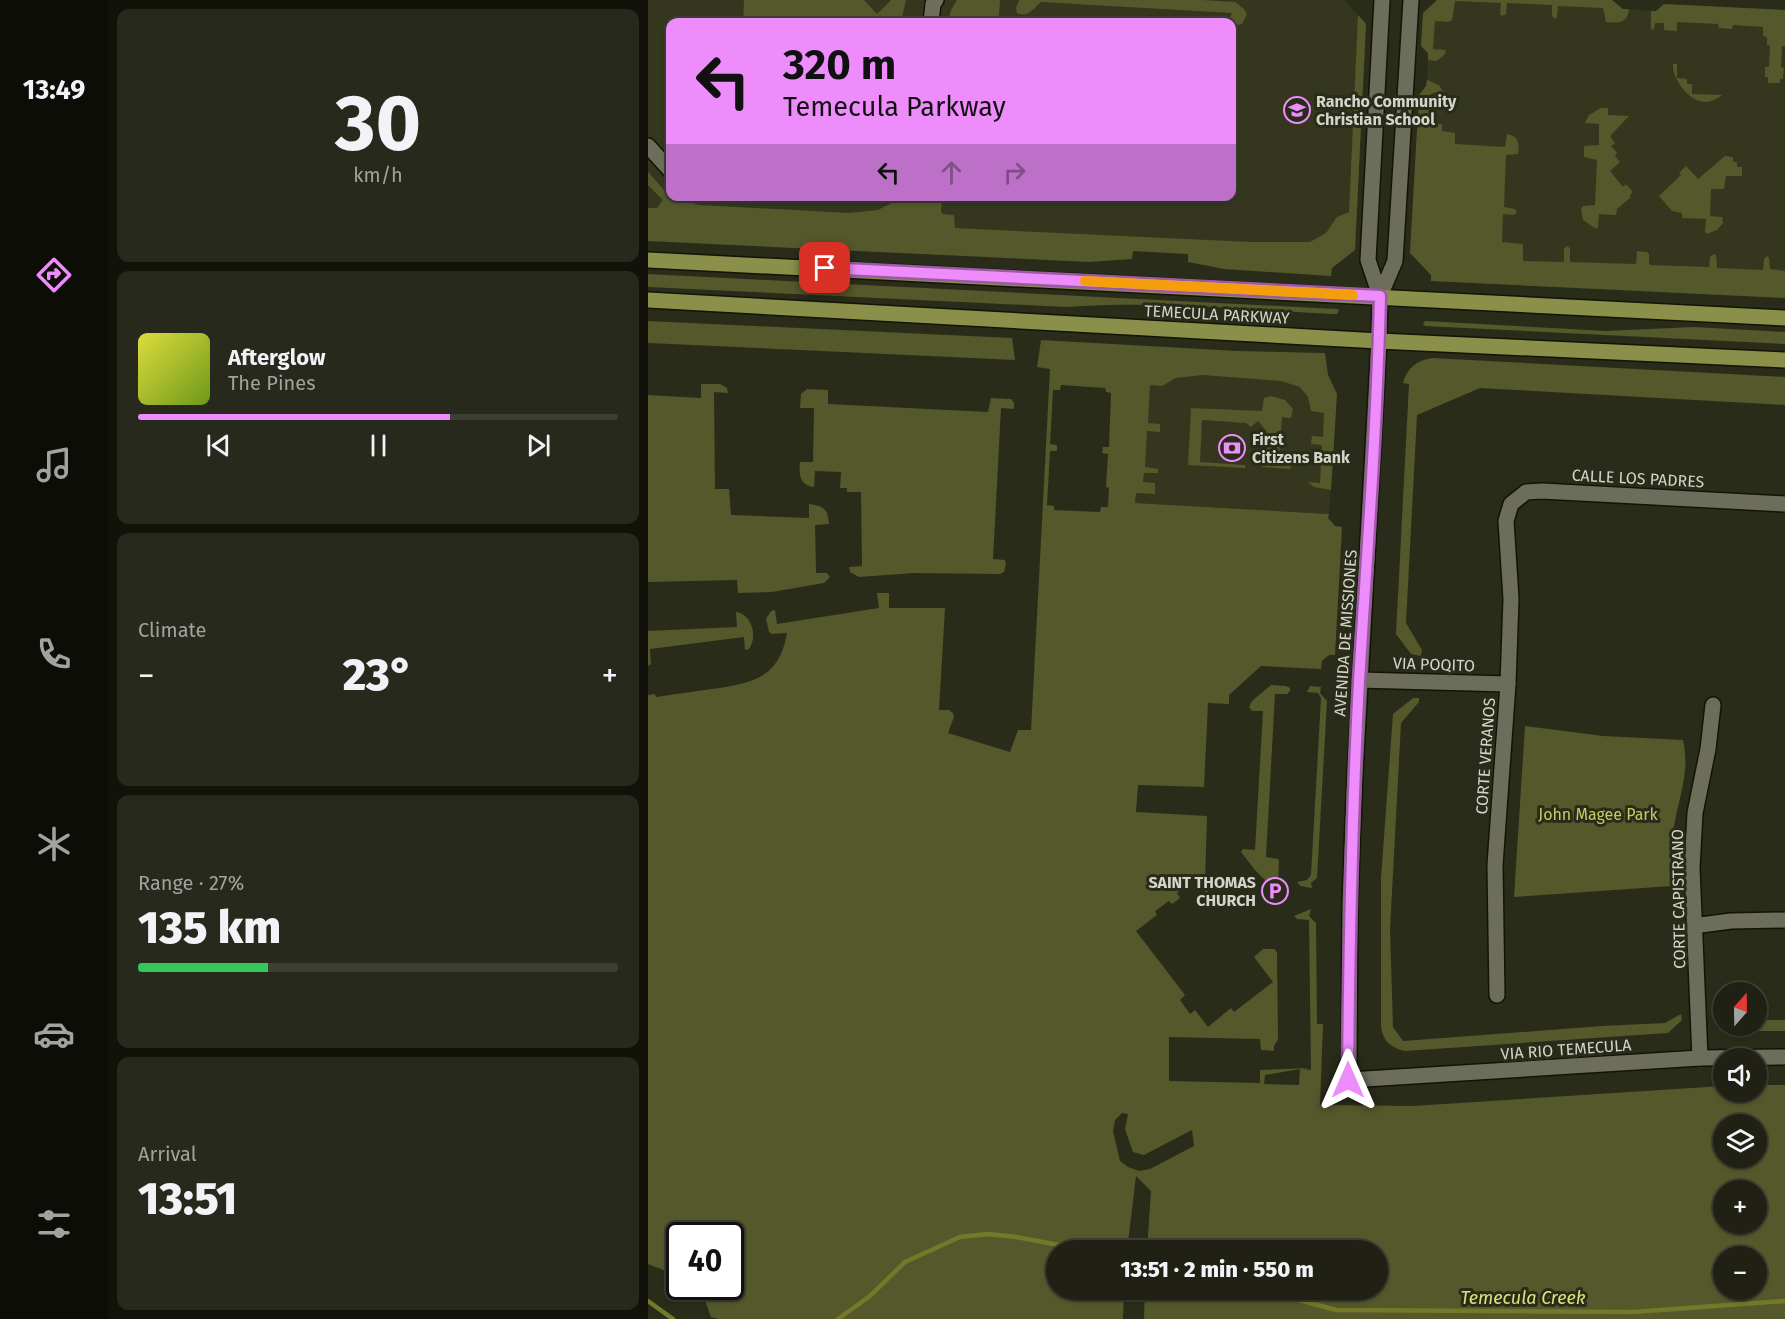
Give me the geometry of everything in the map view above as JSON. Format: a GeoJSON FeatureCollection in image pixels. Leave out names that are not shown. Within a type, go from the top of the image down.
{"type":"FeatureCollection","features":[{"type":"Feature","properties":{"kind":"main road","name":"TEMECULA PARKWAY"},"geometry":{"type":"LineString","coordinates":[[648,260],[1785,318]]}},
{"type":"Feature","properties":{"kind":"main road","name":"TEMECULA PARKWAY"},"geometry":{"type":"LineString","coordinates":[[648,300],[1379,341],[1785,360]]}},
{"type":"Feature","properties":{"kind":"street"},"geometry":{"type":"LineString","coordinates":[[931,18],[933,4],[936,0]]}},
{"type":"Feature","properties":{"kind":"street","name":"AVENIDA DE MISSIONES"},"geometry":{"type":"LineString","coordinates":[[1348,1080],[1350,902],[1359,680],[1379,341],[1380,296],[1368,260],[1382,0]]}},
{"type":"Feature","properties":{"kind":"street","name":"AVENIDA DE MISSIONES"},"geometry":{"type":"LineString","coordinates":[[1380,296],[1395,261],[1411,0]]}},
{"type":"Feature","properties":{"kind":"street"},"geometry":{"type":"LineString","coordinates":[[648,146],[666,166]]}},
{"type":"Feature","properties":{"kind":"street","name":"CALLE LOS PADRES"},"geometry":{"type":"LineString","coordinates":[[1506,521],[1511,504],[1526,492],[1785,504]]}},
{"type":"Feature","properties":{"kind":"street","name":"CORTE VERANOS"},"geometry":{"type":"LineString","coordinates":[[1497,995],[1495,865],[1508,684],[1511,598],[1506,521]]}},
{"type":"Feature","properties":{"kind":"street","name":"VIA POQITO"},"geometry":{"type":"LineString","coordinates":[[1359,680],[1508,684]]}},
{"type":"Feature","properties":{"kind":"street","name":"CORTE CAPISTRANO"},"geometry":{"type":"LineString","coordinates":[[1700,1058],[1692,868],[1695,813],[1708,748],[1713,705]]}},
{"type":"Feature","properties":{"kind":"street"},"geometry":{"type":"LineString","coordinates":[[1694,926],[1731,921],[1785,920]]}},
{"type":"Feature","properties":{"kind":"street","name":"VIA RIO TEMECULA"},"geometry":{"type":"LineString","coordinates":[[1348,1080],[1700,1058],[1785,1057]]}},
{"type":"Feature","properties":{"kind":"shaded area","name":"Rancho Community Christian School"},"geometry":{"type":"Polygon","coordinates":[[[648,0],[1344,0],[1366,24],[1355,250],[1188,254],[648,228],[648,0]]]}},
{"type":"Feature","properties":{"kind":"shaded area"},"geometry":{"type":"Polygon","coordinates":[[[1437,0],[1612,0],[1623,9],[1656,11],[1664,4],[1785,10],[1785,298],[1431,281],[1431,275],[1410,253],[1419,95],[1427,86],[1428,54],[1421,46],[1423,13],[1437,0]]]}},
{"type":"Feature","properties":{"kind":"shaded area"},"geometry":{"type":"Polygon","coordinates":[[[1326,369],[1337,394],[1329,514],[1135,503],[1141,376],[1326,369]]]}},
{"type":"Feature","properties":{"kind":"green space"},"geometry":{"type":"Polygon","coordinates":[[[744,0],[864,0],[877,14],[891,0],[906,0],[902,18],[743,18],[744,0]]]}},
{"type":"Feature","properties":{"kind":"green space"},"geometry":{"type":"Polygon","coordinates":[[[957,0],[1000,0],[999,16],[993,18],[949,18],[957,0]]]}},
{"type":"Feature","properties":{"kind":"green space"},"geometry":{"type":"Polygon","coordinates":[[[1019,0],[1202,0],[1235,2],[1247,14],[1242,24],[1236,25],[1236,18],[1230,18],[1232,13],[1041,2],[1030,12],[1024,14],[1017,13],[1019,0]]]}},
{"type":"Feature","properties":{"kind":"green space"},"geometry":{"type":"Polygon","coordinates":[[[1437,0],[1612,0],[1623,9],[1629,9],[1627,18],[1624,20],[1606,22],[1603,8],[1558,6],[1555,19],[1552,16],[1552,5],[1507,3],[1506,14],[1502,16],[1500,14],[1501,3],[1455,1],[1452,20],[1435,21],[1433,49],[1446,50],[1437,61],[1428,60],[1428,53],[1421,46],[1423,13],[1437,0]]]}},
{"type":"Feature","properties":{"kind":"green space"},"geometry":{"type":"Polygon","coordinates":[[[1664,4],[1785,10],[1785,46],[1782,46],[1781,67],[1784,68],[1783,79],[1780,79],[1780,83],[1768,83],[1768,77],[1765,77],[1765,67],[1769,67],[1770,46],[1767,45],[1767,37],[1763,36],[1763,27],[1733,25],[1732,29],[1719,28],[1718,24],[1677,22],[1677,31],[1664,30],[1664,23],[1655,23],[1654,30],[1651,29],[1651,11],[1656,11],[1664,4]]]}},
{"type":"Feature","properties":{"kind":"green space"},"geometry":{"type":"Polygon","coordinates":[[[1358,15],[1366,24],[1355,250],[1332,268],[1331,276],[1224,269],[1188,262],[1188,254],[1133,251],[1132,259],[1089,262],[648,241],[648,208],[657,208],[663,200],[648,185],[648,172],[666,191],[666,201],[686,201],[699,205],[849,213],[878,210],[895,201],[942,201],[941,212],[954,215],[955,228],[1251,242],[1310,242],[1326,233],[1337,217],[1349,212],[1358,15]]]}},
{"type":"Feature","properties":{"kind":"green space"},"geometry":{"type":"Polygon","coordinates":[[[1673,64],[1677,64],[1677,78],[1687,79],[1687,84],[1692,84],[1692,94],[1722,95],[1708,102],[1694,99],[1677,80],[1673,64]]]}},
{"type":"Feature","properties":{"kind":"green space"},"geometry":{"type":"Polygon","coordinates":[[[1427,80],[1439,85],[1443,92],[1430,95],[1429,121],[1442,124],[1442,131],[1455,133],[1455,144],[1505,147],[1507,134],[1514,136],[1517,141],[1518,154],[1506,155],[1504,207],[1515,209],[1517,212],[1514,215],[1503,214],[1502,242],[1523,244],[1523,261],[1564,262],[1564,249],[1567,246],[1570,248],[1570,262],[1636,264],[1637,251],[1649,254],[1651,265],[1709,267],[1710,257],[1714,254],[1717,268],[1763,270],[1764,259],[1767,256],[1770,269],[1785,271],[1785,298],[1431,281],[1431,275],[1410,253],[1419,95],[1426,86],[1427,80]]]}},
{"type":"Feature","properties":{"kind":"green space"},"geometry":{"type":"Polygon","coordinates":[[[1601,108],[1608,108],[1608,115],[1629,116],[1611,135],[1615,143],[1611,146],[1620,162],[1610,171],[1623,187],[1626,184],[1633,192],[1629,196],[1631,197],[1617,209],[1616,215],[1599,214],[1598,228],[1595,228],[1583,220],[1581,209],[1583,206],[1595,205],[1597,160],[1584,157],[1584,146],[1599,145],[1599,124],[1585,123],[1589,115],[1601,108]]]}},
{"type":"Feature","properties":{"kind":"green space"},"geometry":{"type":"Polygon","coordinates":[[[1725,156],[1733,157],[1733,162],[1737,162],[1737,167],[1742,167],[1742,176],[1726,176],[1724,189],[1711,189],[1710,216],[1722,217],[1723,223],[1717,230],[1707,234],[1705,232],[1706,219],[1682,218],[1682,213],[1672,211],[1659,196],[1681,175],[1679,173],[1686,166],[1698,179],[1725,156]]]}},
{"type":"Feature","properties":{"kind":"green space"},"geometry":{"type":"Polygon","coordinates":[[[648,274],[1339,310],[1337,314],[1332,314],[1166,305],[1067,307],[648,287],[648,274]]]}},
{"type":"Feature","properties":{"kind":"green space"},"geometry":{"type":"Polygon","coordinates":[[[648,321],[1012,338],[1015,360],[648,343],[648,321]]]}},
{"type":"Feature","properties":{"kind":"green space"},"geometry":{"type":"Polygon","coordinates":[[[1425,321],[1606,331],[1694,327],[1785,332],[1785,344],[1425,326],[1423,324],[1425,321]]]}},
{"type":"Feature","properties":{"kind":"green space"},"geometry":{"type":"Polygon","coordinates":[[[1041,340],[1237,351],[1325,353],[1328,375],[1337,394],[1331,490],[1314,487],[1308,482],[1320,483],[1322,445],[1311,444],[1312,436],[1323,437],[1324,413],[1311,411],[1308,397],[1300,387],[1281,381],[1202,375],[1176,378],[1162,386],[1150,385],[1148,423],[1160,424],[1160,432],[1147,431],[1145,467],[1158,469],[1158,473],[1144,473],[1143,482],[1155,483],[1155,494],[1136,493],[1135,503],[1329,514],[1328,518],[1335,526],[1342,527],[1335,655],[1329,655],[1322,661],[1321,669],[1261,666],[1229,695],[1229,704],[1208,703],[1204,787],[1138,785],[1136,812],[1207,816],[1205,882],[1209,897],[1195,880],[1177,893],[1180,898],[1172,904],[1169,901],[1155,911],[1157,915],[1136,931],[1185,995],[1180,1000],[1190,1014],[1195,1010],[1208,1027],[1231,1008],[1234,1012],[1273,982],[1254,957],[1263,949],[1274,949],[1277,952],[1278,1039],[1274,1051],[1261,1050],[1260,1039],[1169,1037],[1169,1081],[1260,1083],[1260,1070],[1310,1068],[1303,1069],[1311,1070],[1309,920],[1297,919],[1294,916],[1311,909],[1309,916],[1316,923],[1317,1024],[1323,1024],[1320,1105],[1413,1106],[1713,1087],[1713,1102],[1767,1102],[1767,1085],[1785,1085],[1785,1319],[1144,1319],[1145,1300],[1388,1300],[1388,1240],[1148,1240],[1151,1191],[1136,1176],[1128,1240],[1046,1240],[1046,1300],[1124,1300],[1123,1319],[719,1319],[711,1317],[705,1300],[744,1300],[744,1222],[666,1222],[666,1271],[648,1264],[648,695],[655,694],[656,697],[726,687],[761,676],[778,660],[787,633],[772,634],[769,632],[766,619],[771,611],[775,610],[777,624],[879,608],[877,593],[889,593],[889,608],[945,608],[939,710],[949,710],[953,713],[954,717],[948,733],[1010,752],[1018,730],[1031,730],[1050,369],[1037,367],[1041,340]],[[1061,385],[1060,390],[1053,390],[1050,444],[1057,445],[1057,451],[1050,451],[1047,505],[1054,506],[1054,510],[1100,512],[1101,507],[1108,507],[1109,488],[1106,487],[1108,454],[1102,453],[1103,447],[1109,447],[1111,393],[1106,392],[1105,388],[1061,385]],[[1300,1069],[1265,1075],[1264,1084],[1299,1085],[1300,1069]],[[1122,1113],[1115,1120],[1113,1131],[1120,1161],[1128,1167],[1139,1171],[1150,1169],[1194,1146],[1192,1130],[1144,1155],[1133,1152],[1125,1129],[1128,1114],[1122,1113]]]}},
{"type":"Feature","properties":{"kind":"green space"},"geometry":{"type":"Polygon","coordinates":[[[1432,358],[1785,377],[1785,405],[1480,388],[1417,415],[1406,623],[1422,650],[1421,656],[1411,654],[1396,634],[1409,384],[1403,383],[1413,366],[1432,358]]]}},
{"type":"Feature","properties":{"kind":"green space"},"geometry":{"type":"Polygon","coordinates":[[[701,384],[720,384],[727,388],[728,393],[714,392],[715,489],[729,489],[731,515],[809,518],[809,504],[824,509],[828,515],[829,524],[815,525],[816,573],[827,573],[830,577],[824,583],[772,592],[738,593],[737,580],[648,582],[648,395],[701,398],[701,384]]]}},
{"type":"Feature","properties":{"kind":"green space"},"geometry":{"type":"Polygon","coordinates":[[[807,389],[828,390],[828,404],[988,412],[991,398],[1011,399],[1014,409],[1001,408],[993,559],[1005,560],[1004,572],[1000,574],[914,573],[859,577],[850,572],[849,567],[862,566],[861,492],[847,492],[847,488],[840,488],[841,472],[815,471],[814,487],[805,484],[801,478],[800,462],[813,462],[814,408],[800,408],[801,394],[807,389]]]}},
{"type":"Feature","properties":{"kind":"green space"},"geometry":{"type":"Polygon","coordinates":[[[1271,396],[1285,400],[1293,409],[1291,418],[1282,417],[1279,458],[1292,463],[1290,469],[1262,467],[1264,435],[1267,432],[1258,421],[1251,427],[1246,423],[1202,420],[1200,462],[1245,465],[1245,468],[1188,465],[1191,408],[1262,411],[1264,398],[1271,396]]]}},
{"type":"Feature","properties":{"kind":"green space"},"geometry":{"type":"Polygon","coordinates":[[[736,612],[750,621],[753,638],[749,649],[745,650],[744,637],[650,649],[651,664],[648,666],[648,631],[737,627],[736,612]]]}},
{"type":"Feature","properties":{"kind":"green space"},"geometry":{"type":"Polygon","coordinates":[[[1271,685],[1290,688],[1287,694],[1275,694],[1266,857],[1279,861],[1278,887],[1273,888],[1241,852],[1243,849],[1255,850],[1263,711],[1252,711],[1249,707],[1252,701],[1271,685]]]}},
{"type":"Feature","properties":{"kind":"green space"},"geometry":{"type":"Polygon","coordinates":[[[1310,686],[1321,687],[1320,693],[1327,701],[1317,878],[1311,883],[1312,888],[1300,886],[1297,882],[1307,880],[1311,875],[1321,698],[1318,693],[1307,692],[1310,686]]]}},
{"type":"Feature","properties":{"kind":"green space"},"geometry":{"type":"Polygon","coordinates":[[[1413,698],[1419,698],[1419,702],[1401,723],[1390,930],[1393,1027],[1403,1041],[1665,1023],[1681,1014],[1682,1020],[1668,1033],[1405,1051],[1392,1046],[1386,1040],[1381,1027],[1381,878],[1393,714],[1413,698]]]}},
{"type":"Feature","properties":{"kind":"green space","name":"John Magee Park"},"geometry":{"type":"Polygon","coordinates":[[[1525,726],[1603,736],[1683,740],[1685,764],[1673,834],[1672,886],[1514,897],[1525,726]]]}},
{"type":"Feature","properties":{"kind":"green space"},"geometry":{"type":"Polygon","coordinates":[[[1767,1020],[1785,1020],[1785,1031],[1767,1031],[1767,1020]]]}},
{"type":"Feature","properties":{"kind":"waterway","name":"Temecula Creek"},"geometry":{"type":"LineString","coordinates":[[838,1319],[870,1296],[905,1262],[960,1237],[988,1234],[1046,1243]]}},
{"type":"Feature","properties":{"kind":"waterway","name":"Temecula Creek"},"geometry":{"type":"LineString","coordinates":[[1300,1300],[1336,1310],[1633,1312],[1785,1301]]}},
{"type":"Feature","properties":{"kind":"waterway","name":"Temecula Creek"},"geometry":{"type":"LineString","coordinates":[[648,1301],[673,1319]]}},
{"type":"Feature","properties":{"kind":"slow traffic"},"geometry":{"type":"LineString","coordinates":[[1085,281],[1353,295]]}},
{"type":"Feature","properties":{"kind":"place","name":"Rancho Community Christian School"},"geometry":{"type":"Point","coordinates":[1297,110]}},
{"type":"Feature","properties":{"kind":"place","name":"First Citizens Bank"},"geometry":{"type":"Point","coordinates":[1232,448]}},
{"type":"Feature","properties":{"kind":"place","name":"SAINT THOMAS CHURCH"},"geometry":{"type":"Point","coordinates":[1275,891]}},
{"type":"Feature","properties":{"kind":"route"},"geometry":{"type":"LineString","coordinates":[[825,268],[1380,296],[1373,467],[1354,774],[1348,1080]]}}]}
